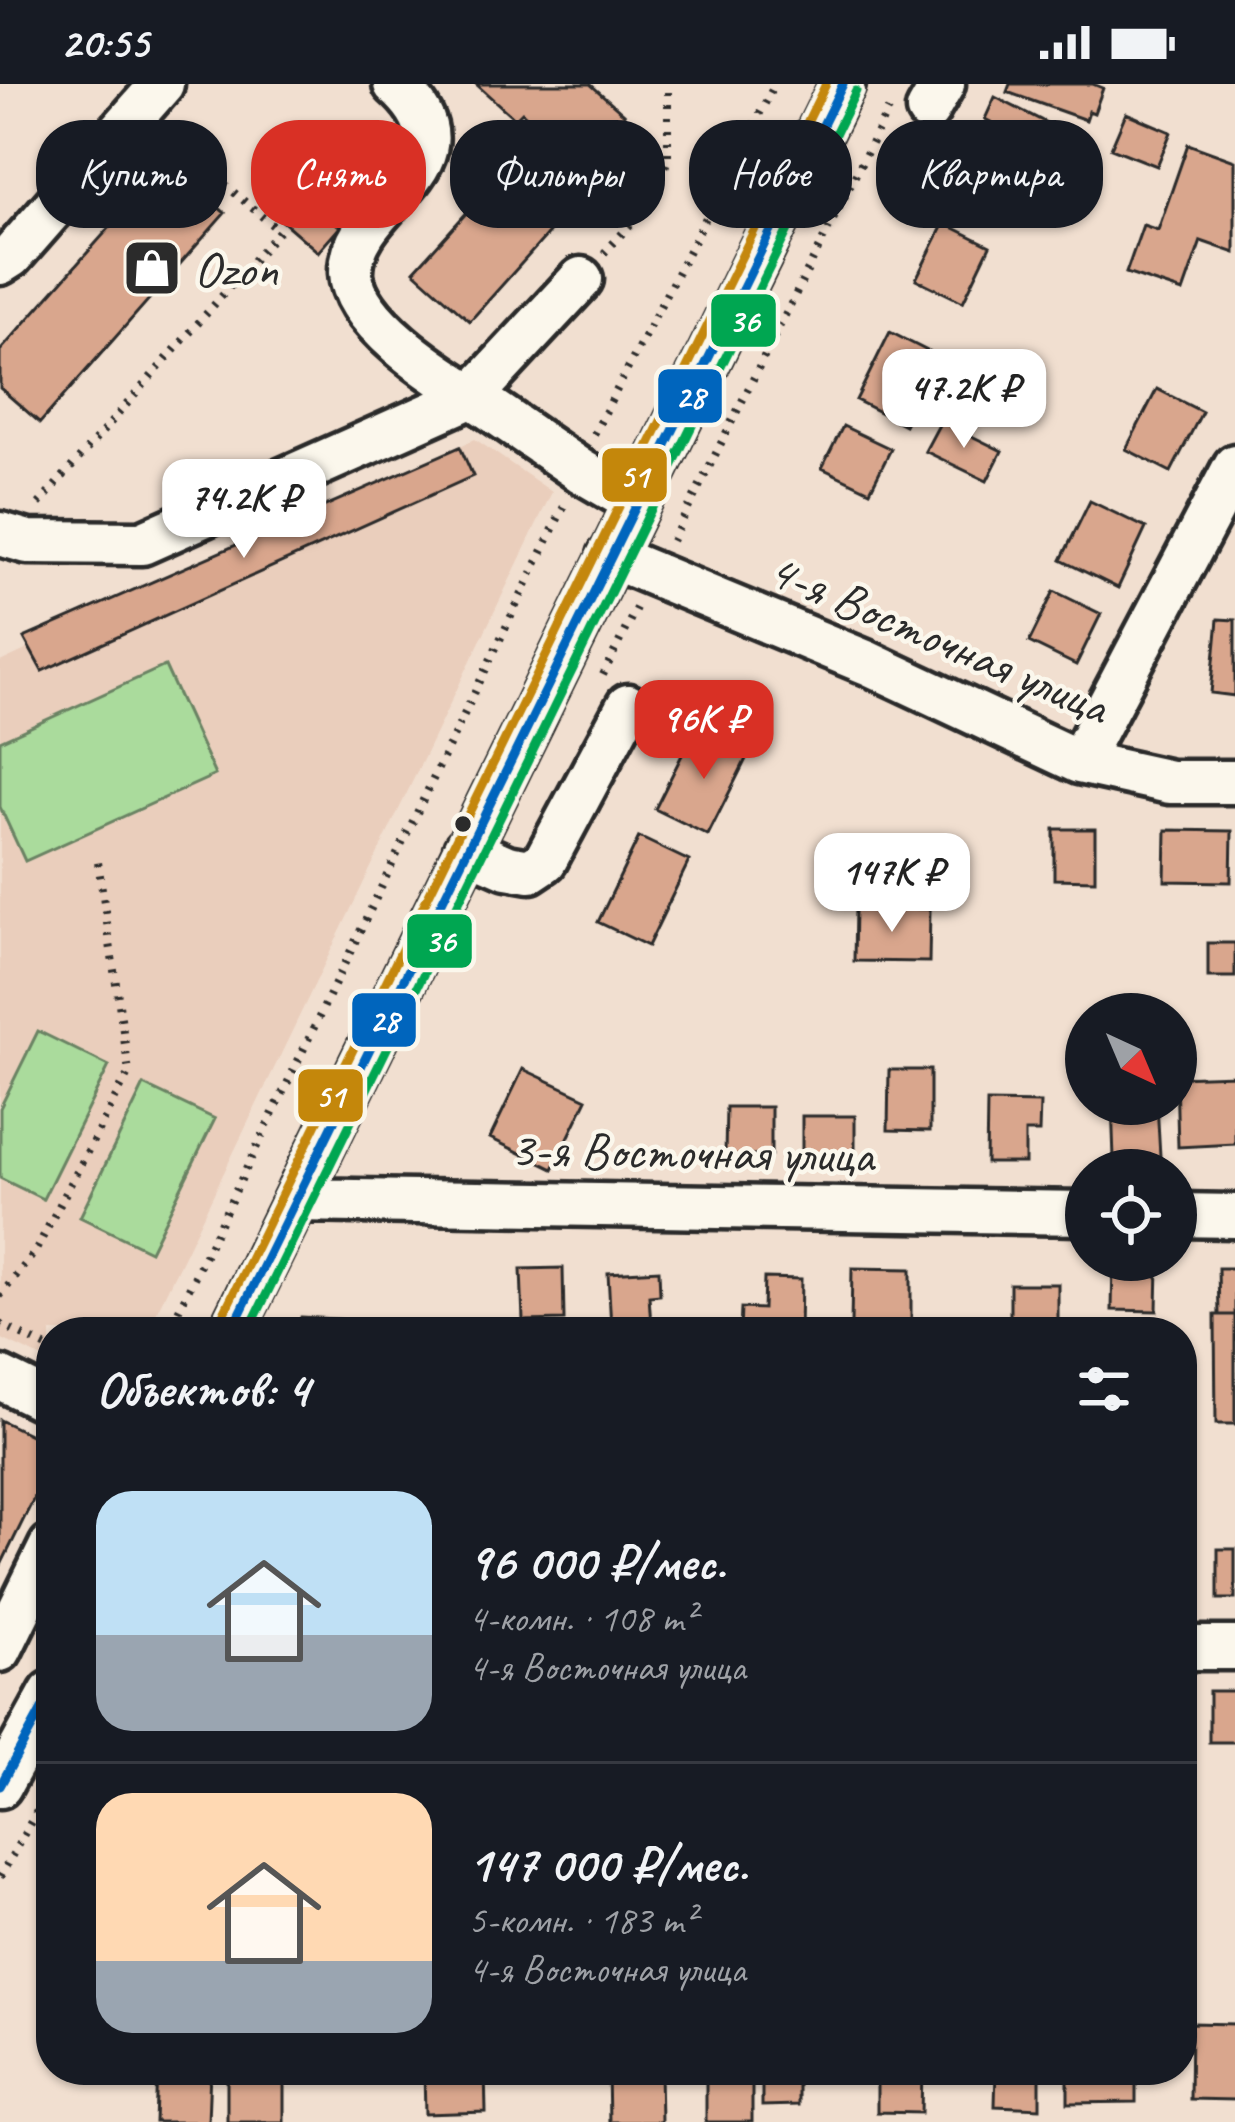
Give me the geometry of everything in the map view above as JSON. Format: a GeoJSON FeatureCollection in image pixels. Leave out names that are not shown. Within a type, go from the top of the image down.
{"type":"FeatureCollection","features":[{"type":"Feature","properties":{"kind":"street"},"geometry":{"type":"LineString","coordinates":[[395,84],[423,116],[426,148],[414,175],[361,238],[351,274],[364,307],[420,364],[636,503]]}},
{"type":"Feature","properties":{"kind":"street"},"geometry":{"type":"LineString","coordinates":[[238,1317],[843,84]]}},
{"type":"Feature","properties":{"kind":"street"},"geometry":{"type":"LineString","coordinates":[[0,263],[150,97]]}},
{"type":"Feature","properties":{"kind":"street"},"geometry":{"type":"LineString","coordinates":[[9,545],[142,544],[472,396],[581,279]]}},
{"type":"Feature","properties":{"kind":"street"},"geometry":{"type":"LineString","coordinates":[[1079,762],[1235,466]]}},
{"type":"Feature","properties":{"kind":"street","name":"4-я Восточная улица"},"geometry":{"type":"LineString","coordinates":[[610,556],[868,663],[1079,762],[1170,782],[1235,782]]}},
{"type":"Feature","properties":{"kind":"street"},"geometry":{"type":"LineString","coordinates":[[466,849],[507,867],[530,871],[545,861],[628,706]]}},
{"type":"Feature","properties":{"kind":"street","name":"3-я Восточная улица"},"geometry":{"type":"LineString","coordinates":[[296,1200],[1065,1213]]}},
{"type":"Feature","properties":{"kind":"street"},"geometry":{"type":"LineString","coordinates":[[1197,1215],[1235,1216]]}},
{"type":"Feature","properties":{"kind":"street"},"geometry":{"type":"LineString","coordinates":[[0,1378],[36,1396]]}},
{"type":"Feature","properties":{"kind":"street"},"geometry":{"type":"LineString","coordinates":[[0,1650],[36,1577]]}},
{"type":"Feature","properties":{"kind":"street"},"geometry":{"type":"LineString","coordinates":[[1197,1648],[1235,1648]]}},
{"type":"Feature","properties":{"kind":"street"},"geometry":{"type":"LineString","coordinates":[[0,1786],[36,1720]]}},
{"type":"Feature","properties":{"kind":"path"},"geometry":{"type":"LineString","coordinates":[[581,279],[654,199],[668,159],[668,84]]}},
{"type":"Feature","properties":{"kind":"path"},"geometry":{"type":"LineString","coordinates":[[178,1317],[581,471],[593,436],[775,84]]}},
{"type":"Feature","properties":{"kind":"path"},"geometry":{"type":"LineString","coordinates":[[9,545],[279,231],[150,97]]}},
{"type":"Feature","properties":{"kind":"path"},"geometry":{"type":"LineString","coordinates":[[0,1297],[34,1252],[129,1072],[98,862]]}},
{"type":"Feature","properties":{"kind":"path"},"geometry":{"type":"LineString","coordinates":[[0,1324],[36,1342]]}},
{"type":"Feature","properties":{"kind":"path"},"geometry":{"type":"LineString","coordinates":[[0,1877],[36,1813]]}},
{"type":"Feature","properties":{"kind":"shaded area"},"geometry":{"type":"Polygon","coordinates":[[[475,439],[552,492],[154,1317],[36,1317],[36,1355],[0,1338],[0,662],[475,439]]]}},
{"type":"Feature","properties":{"kind":"green space"},"geometry":{"type":"Polygon","coordinates":[[[165,666],[215,775],[25,861],[0,807],[0,741],[165,666]]]}},
{"type":"Feature","properties":{"kind":"green space"},"geometry":{"type":"Polygon","coordinates":[[[38,1031],[109,1066],[43,1199],[0,1178],[0,1108],[38,1031]]]}},
{"type":"Feature","properties":{"kind":"green space"},"geometry":{"type":"Polygon","coordinates":[[[144,1085],[215,1119],[150,1251],[80,1217],[144,1085]]]}},
{"type":"Feature","properties":{"kind":"building"},"geometry":{"type":"Polygon","coordinates":[[[476,84],[590,84],[624,114],[619,120],[531,120],[522,112],[515,119],[476,84]]]}},
{"type":"Feature","properties":{"kind":"building"},"geometry":{"type":"Polygon","coordinates":[[[1010,84],[1103,88],[1094,113],[1089,111],[1086,120],[1007,92],[1010,84]]]}},
{"type":"Feature","properties":{"kind":"building"},"geometry":{"type":"Polygon","coordinates":[[[995,97],[1040,120],[987,120],[995,97]]]}},
{"type":"Feature","properties":{"kind":"building"},"geometry":{"type":"Polygon","coordinates":[[[1126,113],[1171,132],[1157,166],[1111,148],[1126,113]]]}},
{"type":"Feature","properties":{"kind":"building"},"geometry":{"type":"Polygon","coordinates":[[[1188,144],[1235,161],[1235,253],[1201,241],[1183,292],[1126,273],[1143,225],[1158,230],[1188,144]]]}},
{"type":"Feature","properties":{"kind":"building"},"geometry":{"type":"Polygon","coordinates":[[[109,228],[212,228],[40,423],[0,388],[0,351],[109,228]]]}},
{"type":"Feature","properties":{"kind":"building"},"geometry":{"type":"Polygon","coordinates":[[[290,228],[339,228],[318,252],[290,228]]]}},
{"type":"Feature","properties":{"kind":"building"},"geometry":{"type":"Polygon","coordinates":[[[453,228],[553,228],[470,321],[414,271],[453,228]]]}},
{"type":"Feature","properties":{"kind":"building"},"geometry":{"type":"Polygon","coordinates":[[[942,228],[954,228],[990,246],[963,302],[916,279],[942,228]]]}},
{"type":"Feature","properties":{"kind":"building"},"geometry":{"type":"Polygon","coordinates":[[[890,332],[939,357],[905,425],[856,400],[890,332]]]}},
{"type":"Feature","properties":{"kind":"building"},"geometry":{"type":"Polygon","coordinates":[[[1157,389],[1202,412],[1171,472],[1126,449],[1157,389]]]}},
{"type":"Feature","properties":{"kind":"building"},"geometry":{"type":"Polygon","coordinates":[[[941,421],[1002,451],[987,481],[925,451],[941,421]]]}},
{"type":"Feature","properties":{"kind":"building"},"geometry":{"type":"Polygon","coordinates":[[[843,426],[891,449],[870,491],[822,468],[843,426]]]}},
{"type":"Feature","properties":{"kind":"building"},"geometry":{"type":"Polygon","coordinates":[[[460,447],[473,476],[42,671],[24,638],[460,447]]]}},
{"type":"Feature","properties":{"kind":"building"},"geometry":{"type":"Polygon","coordinates":[[[1090,501],[1146,528],[1118,588],[1061,560],[1090,501]]]}},
{"type":"Feature","properties":{"kind":"building"},"geometry":{"type":"Polygon","coordinates":[[[1054,591],[1101,614],[1076,665],[1029,642],[1054,591]]]}},
{"type":"Feature","properties":{"kind":"building"},"geometry":{"type":"Polygon","coordinates":[[[1218,619],[1235,620],[1235,696],[1211,693],[1218,619]]]}},
{"type":"Feature","properties":{"kind":"building"},"geometry":{"type":"Polygon","coordinates":[[[723,730],[753,745],[708,835],[655,809],[689,741],[712,752],[723,730]]]}},
{"type":"Feature","properties":{"kind":"building"},"geometry":{"type":"Polygon","coordinates":[[[1054,829],[1095,829],[1095,880],[1054,879],[1054,829]]]}},
{"type":"Feature","properties":{"kind":"building"},"geometry":{"type":"Polygon","coordinates":[[[1166,830],[1232,831],[1231,882],[1165,881],[1166,830]]]}},
{"type":"Feature","properties":{"kind":"building"},"geometry":{"type":"Polygon","coordinates":[[[639,837],[689,861],[648,946],[598,922],[639,837]]]}},
{"type":"Feature","properties":{"kind":"building"},"geometry":{"type":"Polygon","coordinates":[[[855,908],[930,909],[929,962],[854,961],[855,908]]]}},
{"type":"Feature","properties":{"kind":"building"},"geometry":{"type":"Polygon","coordinates":[[[1208,943],[1235,943],[1235,977],[1208,977],[1208,943]]]}},
{"type":"Feature","properties":{"kind":"building"},"geometry":{"type":"Polygon","coordinates":[[[523,1069],[587,1099],[553,1169],[490,1138],[523,1069]]]}},
{"type":"Feature","properties":{"kind":"building"},"geometry":{"type":"Polygon","coordinates":[[[889,1070],[930,1070],[930,1131],[888,1130],[889,1070]]]}},
{"type":"Feature","properties":{"kind":"building"},"geometry":{"type":"Polygon","coordinates":[[[1235,1075],[1235,1144],[1178,1147],[1177,1125],[1197,1125],[1197,1076],[1235,1075]]]}},
{"type":"Feature","properties":{"kind":"building"},"geometry":{"type":"Polygon","coordinates":[[[987,1102],[1040,1103],[1039,1132],[1025,1132],[1025,1163],[986,1163],[987,1102]]]}},
{"type":"Feature","properties":{"kind":"building"},"geometry":{"type":"Polygon","coordinates":[[[726,1107],[771,1107],[771,1155],[725,1155],[726,1107]]]}},
{"type":"Feature","properties":{"kind":"building"},"geometry":{"type":"Polygon","coordinates":[[[802,1116],[855,1116],[855,1160],[802,1160],[802,1116]]]}},
{"type":"Feature","properties":{"kind":"building"},"geometry":{"type":"Polygon","coordinates":[[[1113,1125],[1158,1125],[1160,1149],[1114,1149],[1113,1125]]]}},
{"type":"Feature","properties":{"kind":"building"},"geometry":{"type":"Polygon","coordinates":[[[563,1268],[564,1317],[523,1317],[521,1269],[563,1268]]]}},
{"type":"Feature","properties":{"kind":"building"},"geometry":{"type":"Polygon","coordinates":[[[852,1268],[911,1269],[911,1317],[851,1317],[852,1268]]]}},
{"type":"Feature","properties":{"kind":"building"},"geometry":{"type":"Polygon","coordinates":[[[1218,1268],[1235,1268],[1235,1315],[1219,1315],[1218,1268]]]}},
{"type":"Feature","properties":{"kind":"building"},"geometry":{"type":"Polygon","coordinates":[[[659,1270],[660,1295],[649,1296],[650,1317],[610,1317],[608,1273],[659,1270]]]}},
{"type":"Feature","properties":{"kind":"building"},"geometry":{"type":"Polygon","coordinates":[[[764,1278],[801,1279],[800,1317],[741,1317],[741,1308],[763,1309],[764,1278]]]}},
{"type":"Feature","properties":{"kind":"building"},"geometry":{"type":"Polygon","coordinates":[[[1113,1281],[1158,1281],[1157,1311],[1112,1310],[1113,1281]]]}},
{"type":"Feature","properties":{"kind":"building"},"geometry":{"type":"Polygon","coordinates":[[[1010,1284],[1058,1284],[1058,1317],[1010,1317],[1010,1284]]]}},
{"type":"Feature","properties":{"kind":"building"},"geometry":{"type":"Polygon","coordinates":[[[1215,1315],[1235,1315],[1235,1424],[1216,1424],[1215,1315]]]}},
{"type":"Feature","properties":{"kind":"building"},"geometry":{"type":"Polygon","coordinates":[[[0,1420],[36,1438],[36,1494],[0,1567],[0,1420]]]}},
{"type":"Feature","properties":{"kind":"building"},"geometry":{"type":"Polygon","coordinates":[[[1218,1549],[1235,1549],[1235,1599],[1218,1599],[1218,1549]]]}},
{"type":"Feature","properties":{"kind":"building"},"geometry":{"type":"Polygon","coordinates":[[[1209,1691],[1235,1691],[1235,1742],[1209,1742],[1209,1691]]]}},
{"type":"Feature","properties":{"kind":"building"},"geometry":{"type":"Polygon","coordinates":[[[1197,2023],[1235,2024],[1235,2100],[1190,2099],[1190,2085],[1197,2085],[1197,2023]]]}},
{"type":"Feature","properties":{"kind":"building"},"geometry":{"type":"Polygon","coordinates":[[[156,2085],[209,2085],[208,2122],[155,2122],[156,2085]]]}},
{"type":"Feature","properties":{"kind":"building"},"geometry":{"type":"Polygon","coordinates":[[[227,2085],[284,2085],[284,2122],[227,2122],[227,2085]]]}},
{"type":"Feature","properties":{"kind":"building"},"geometry":{"type":"Polygon","coordinates":[[[424,2085],[485,2085],[486,2112],[425,2114],[424,2085]]]}},
{"type":"Feature","properties":{"kind":"building"},"geometry":{"type":"Polygon","coordinates":[[[608,2085],[660,2085],[661,2122],[609,2122],[608,2085]]]}},
{"type":"Feature","properties":{"kind":"building"},"geometry":{"type":"Polygon","coordinates":[[[706,2085],[752,2085],[752,2122],[706,2122],[706,2085]]]}},
{"type":"Feature","properties":{"kind":"building"},"geometry":{"type":"Polygon","coordinates":[[[762,2085],[798,2085],[798,2105],[762,2106],[762,2085]]]}},
{"type":"Feature","properties":{"kind":"building"},"geometry":{"type":"Polygon","coordinates":[[[877,2085],[922,2085],[921,2113],[877,2112],[877,2085]]]}},
{"type":"Feature","properties":{"kind":"building"},"geometry":{"type":"Polygon","coordinates":[[[996,2085],[1040,2085],[1040,2108],[995,2106],[996,2085]]]}},
{"type":"Feature","properties":{"kind":"building"},"geometry":{"type":"Polygon","coordinates":[[[1068,2085],[1136,2085],[1136,2102],[1068,2103],[1068,2085]]]}},
{"type":"Feature","properties":{"kind":"transit line","name":"51"},"geometry":{"type":"LineString","coordinates":[[222,1317],[826,84]]}},
{"type":"Feature","properties":{"kind":"transit line","name":"28"},"geometry":{"type":"LineString","coordinates":[[238,1317],[843,84]]}},
{"type":"Feature","properties":{"kind":"transit line","name":"36"},"geometry":{"type":"LineString","coordinates":[[255,1317],[856,91]]}},
{"type":"Feature","properties":{"kind":"transit line","name":"28"},"geometry":{"type":"LineString","coordinates":[[0,1786],[36,1720]]}},
{"type":"Feature","properties":{"kind":"place","name":"Ozon"},"geometry":{"type":"Point","coordinates":[152,268]}}]}
